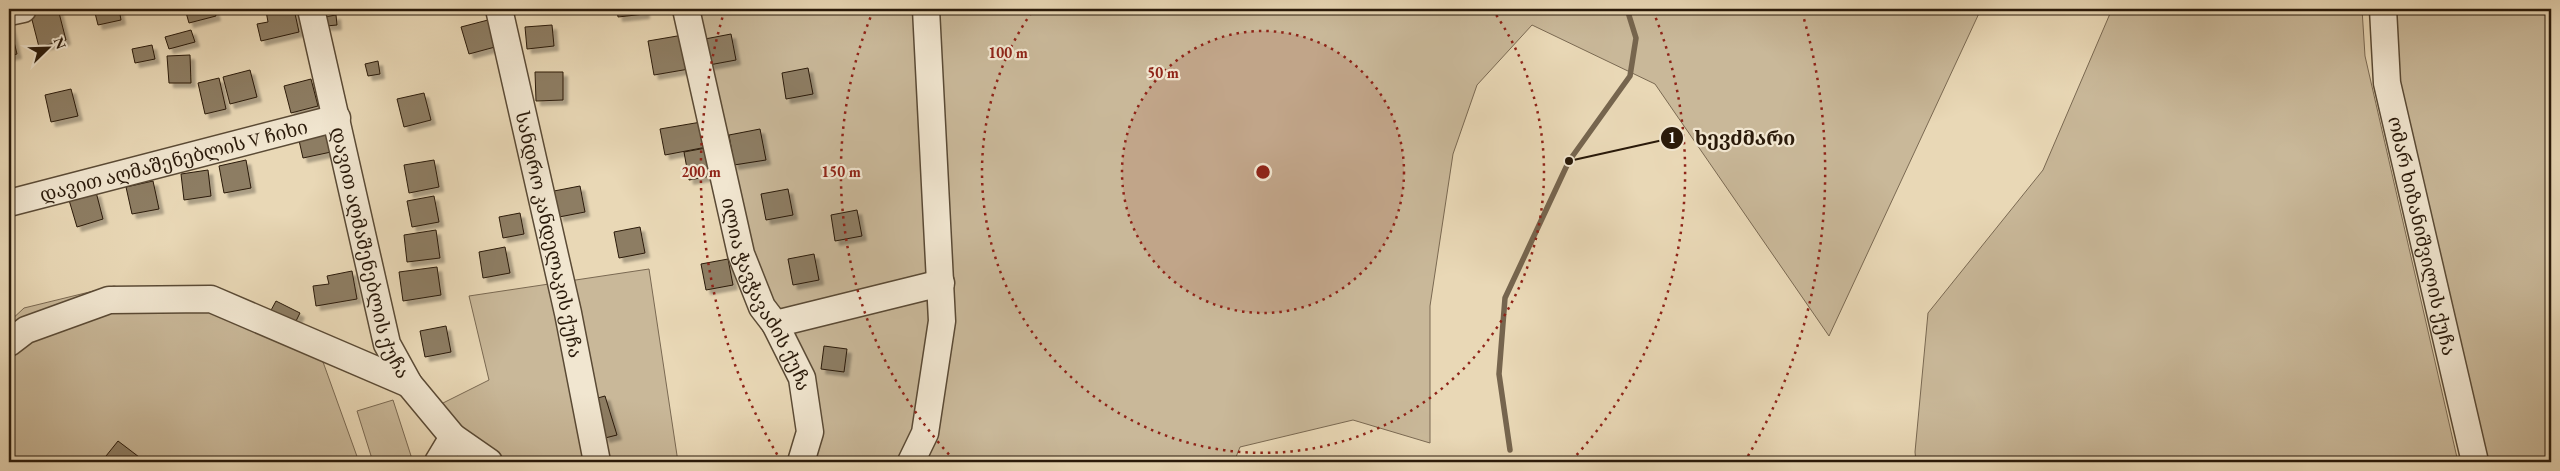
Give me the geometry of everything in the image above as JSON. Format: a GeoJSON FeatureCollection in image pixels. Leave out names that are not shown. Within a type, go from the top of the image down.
{"type":"FeatureCollection","features":[{"type":"Feature","properties":{"kind":"street"},"geometry":{"type":"LineString","coordinates":[[9,12],[22,9]]}},
{"type":"Feature","properties":{"kind":"street","name":"დავით აღმაშენებლის ქუჩა"},"geometry":{"type":"LineString","coordinates":[[311,9],[387,344],[409,384],[453,436],[489,462]]}},
{"type":"Feature","properties":{"kind":"street","name":"სანდრო კანდელაკის ქუჩა"},"geometry":{"type":"LineString","coordinates":[[499,9],[568,313],[597,462]]}},
{"type":"Feature","properties":{"kind":"street","name":"ილია ჭავჭავაძის ქუჩა"},"geometry":{"type":"LineString","coordinates":[[686,9],[741,254],[762,307],[775,324],[802,378],[810,432],[801,462]]}},
{"type":"Feature","properties":{"kind":"street"},"geometry":{"type":"LineString","coordinates":[[911,462],[925,433],[942,321],[926,9]]}},
{"type":"Feature","properties":{"kind":"street","name":"ომარ ხიზანიშვილის ქუჩა"},"geometry":{"type":"LineString","coordinates":[[2383,9],[2387,83],[2475,462]]}},
{"type":"Feature","properties":{"kind":"street","name":"დავით აღმაშენებლის V ჩიხი"},"geometry":{"type":"LineString","coordinates":[[9,203],[337,118]]}},
{"type":"Feature","properties":{"kind":"street"},"geometry":{"type":"LineString","coordinates":[[775,324],[941,283]]}},
{"type":"Feature","properties":{"kind":"street"},"geometry":{"type":"LineString","coordinates":[[9,343],[26,330],[109,300],[211,299],[409,384]]}},
{"type":"Feature","properties":{"kind":"street"},"geometry":{"type":"LineString","coordinates":[[438,462],[453,436]]}},
{"type":"Feature","properties":{"kind":"shaded area"},"geometry":{"type":"Polygon","coordinates":[[[697,9],[1981,9],[1829,336],[1655,84],[1532,25],[1477,85],[1453,154],[1430,306],[1430,443],[1353,420],[1240,447],[1234,462],[813,462],[823,428],[796,335],[754,268],[697,9]]]}},
{"type":"Feature","properties":{"kind":"shaded area"},"geometry":{"type":"Polygon","coordinates":[[[2112,9],[2362,9],[2365,56],[2458,462],[1916,462],[1915,452],[1928,313],[2043,170],[2112,9]]]}},
{"type":"Feature","properties":{"kind":"shaded area"},"geometry":{"type":"Polygon","coordinates":[[[2394,9],[2551,9],[2551,462],[2485,462],[2394,62],[2394,9]]]}},
{"type":"Feature","properties":{"kind":"shaded area"},"geometry":{"type":"Polygon","coordinates":[[[649,269],[678,462],[501,462],[437,406],[489,380],[469,296],[649,269]]]}},
{"type":"Feature","properties":{"kind":"shaded area"},"geometry":{"type":"Polygon","coordinates":[[[114,286],[224,311],[318,348],[359,462],[9,462],[9,322],[24,308],[114,286]]]}},
{"type":"Feature","properties":{"kind":"shaded area"},"geometry":{"type":"Polygon","coordinates":[[[393,400],[413,462],[373,462],[357,411],[393,400]]]}},
{"type":"Feature","properties":{"kind":"building"},"geometry":{"type":"Polygon","coordinates":[[[58,9],[66,40],[39,47],[30,12],[58,9]]]}},
{"type":"Feature","properties":{"kind":"building"},"geometry":{"type":"Polygon","coordinates":[[[94,9],[119,9],[121,20],[98,25],[94,9]]]}},
{"type":"Feature","properties":{"kind":"building"},"geometry":{"type":"Polygon","coordinates":[[[185,9],[214,9],[216,16],[189,23],[185,9]]]}},
{"type":"Feature","properties":{"kind":"building"},"geometry":{"type":"Polygon","coordinates":[[[294,9],[299,32],[261,41],[257,24],[268,22],[266,11],[294,9]]]}},
{"type":"Feature","properties":{"kind":"building"},"geometry":{"type":"Polygon","coordinates":[[[617,9],[645,9],[645,14],[618,17],[617,9]]]}},
{"type":"Feature","properties":{"kind":"building"},"geometry":{"type":"Polygon","coordinates":[[[336,15],[337,25],[326,26],[324,17],[336,15]]]}},
{"type":"Feature","properties":{"kind":"building"},"geometry":{"type":"Polygon","coordinates":[[[488,20],[495,47],[469,54],[461,27],[488,20]]]}},
{"type":"Feature","properties":{"kind":"building"},"geometry":{"type":"Polygon","coordinates":[[[9,21],[17,54],[9,56],[9,21]]]}},
{"type":"Feature","properties":{"kind":"building"},"geometry":{"type":"Polygon","coordinates":[[[552,25],[554,46],[527,49],[525,27],[552,25]]]}},
{"type":"Feature","properties":{"kind":"building"},"geometry":{"type":"Polygon","coordinates":[[[191,30],[195,42],[169,49],[165,37],[191,30]]]}},
{"type":"Feature","properties":{"kind":"building"},"geometry":{"type":"Polygon","coordinates":[[[731,34],[736,60],[709,65],[705,39],[731,34]]]}},
{"type":"Feature","properties":{"kind":"building"},"geometry":{"type":"Polygon","coordinates":[[[683,35],[689,69],[654,75],[648,41],[683,35]]]}},
{"type":"Feature","properties":{"kind":"building"},"geometry":{"type":"Polygon","coordinates":[[[152,45],[155,59],[135,63],[132,49],[152,45]]]}},
{"type":"Feature","properties":{"kind":"building"},"geometry":{"type":"Polygon","coordinates":[[[190,55],[191,83],[169,83],[167,56],[190,55]]]}},
{"type":"Feature","properties":{"kind":"building"},"geometry":{"type":"Polygon","coordinates":[[[378,61],[380,74],[368,76],[365,64],[378,61]]]}},
{"type":"Feature","properties":{"kind":"building"},"geometry":{"type":"Polygon","coordinates":[[[808,68],[813,94],[786,99],[782,73],[808,68]]]}},
{"type":"Feature","properties":{"kind":"building"},"geometry":{"type":"Polygon","coordinates":[[[250,70],[257,97],[230,104],[223,77],[250,70]]]}},
{"type":"Feature","properties":{"kind":"building"},"geometry":{"type":"Polygon","coordinates":[[[535,72],[563,72],[563,100],[536,101],[535,72]]]}},
{"type":"Feature","properties":{"kind":"building"},"geometry":{"type":"Polygon","coordinates":[[[219,78],[226,109],[205,114],[198,83],[219,78]]]}},
{"type":"Feature","properties":{"kind":"building"},"geometry":{"type":"Polygon","coordinates":[[[311,79],[318,106],[291,113],[284,86],[311,79]]]}},
{"type":"Feature","properties":{"kind":"building"},"geometry":{"type":"Polygon","coordinates":[[[71,89],[78,116],[51,122],[45,95],[71,89]]]}},
{"type":"Feature","properties":{"kind":"building"},"geometry":{"type":"Polygon","coordinates":[[[424,93],[431,120],[404,127],[397,99],[424,93]]]}},
{"type":"Feature","properties":{"kind":"building"},"geometry":{"type":"Polygon","coordinates":[[[707,121],[712,146],[665,155],[660,129],[707,121]]]}},
{"type":"Feature","properties":{"kind":"building"},"geometry":{"type":"Polygon","coordinates":[[[760,129],[766,160],[734,165],[729,135],[760,129]]]}},
{"type":"Feature","properties":{"kind":"building"},"geometry":{"type":"Polygon","coordinates":[[[326,130],[331,152],[303,158],[298,136],[326,130]]]}},
{"type":"Feature","properties":{"kind":"building"},"geometry":{"type":"Polygon","coordinates":[[[706,148],[711,176],[689,180],[684,152],[706,148]]]}},
{"type":"Feature","properties":{"kind":"building"},"geometry":{"type":"Polygon","coordinates":[[[246,160],[251,188],[224,193],[219,166],[246,160]]]}},
{"type":"Feature","properties":{"kind":"building"},"geometry":{"type":"Polygon","coordinates":[[[434,160],[439,187],[409,193],[404,165],[434,160]]]}},
{"type":"Feature","properties":{"kind":"building"},"geometry":{"type":"Polygon","coordinates":[[[208,170],[211,196],[184,200],[181,174],[208,170]]]}},
{"type":"Feature","properties":{"kind":"building"},"geometry":{"type":"Polygon","coordinates":[[[153,181],[159,209],[132,214],[126,187],[153,181]]]}},
{"type":"Feature","properties":{"kind":"building"},"geometry":{"type":"Polygon","coordinates":[[[580,186],[585,212],[559,217],[554,191],[580,186]]]}},
{"type":"Feature","properties":{"kind":"building"},"geometry":{"type":"Polygon","coordinates":[[[788,189],[793,215],[766,220],[761,194],[788,189]]]}},
{"type":"Feature","properties":{"kind":"building"},"geometry":{"type":"Polygon","coordinates":[[[96,192],[103,219],[77,227],[69,200],[96,192]]]}},
{"type":"Feature","properties":{"kind":"building"},"geometry":{"type":"Polygon","coordinates":[[[434,196],[439,222],[412,227],[407,201],[434,196]]]}},
{"type":"Feature","properties":{"kind":"building"},"geometry":{"type":"Polygon","coordinates":[[[857,210],[862,236],[835,241],[831,215],[857,210]]]}},
{"type":"Feature","properties":{"kind":"building"},"geometry":{"type":"Polygon","coordinates":[[[520,213],[524,234],[503,238],[499,217],[520,213]]]}},
{"type":"Feature","properties":{"kind":"building"},"geometry":{"type":"Polygon","coordinates":[[[640,227],[645,253],[619,258],[614,232],[640,227]]]}},
{"type":"Feature","properties":{"kind":"building"},"geometry":{"type":"Polygon","coordinates":[[[436,230],[440,258],[407,262],[404,235],[436,230]]]}},
{"type":"Feature","properties":{"kind":"building"},"geometry":{"type":"Polygon","coordinates":[[[505,247],[510,273],[483,278],[479,252],[505,247]]]}},
{"type":"Feature","properties":{"kind":"building"},"geometry":{"type":"Polygon","coordinates":[[[814,254],[819,280],[793,285],[788,259],[814,254]]]}},
{"type":"Feature","properties":{"kind":"building"},"geometry":{"type":"Polygon","coordinates":[[[728,259],[733,285],[706,290],[701,264],[728,259]]]}},
{"type":"Feature","properties":{"kind":"building"},"geometry":{"type":"Polygon","coordinates":[[[437,267],[441,295],[403,301],[399,272],[437,267]]]}},
{"type":"Feature","properties":{"kind":"building"},"geometry":{"type":"Polygon","coordinates":[[[352,271],[357,299],[316,306],[313,286],[329,284],[327,276],[352,271]]]}},
{"type":"Feature","properties":{"kind":"building"},"geometry":{"type":"Polygon","coordinates":[[[276,301],[300,313],[293,327],[269,314],[276,301]]]}},
{"type":"Feature","properties":{"kind":"building"},"geometry":{"type":"Polygon","coordinates":[[[446,326],[451,352],[425,357],[420,331],[446,326]]]}},
{"type":"Feature","properties":{"kind":"building"},"geometry":{"type":"Polygon","coordinates":[[[824,346],[847,349],[844,372],[821,369],[824,346]]]}},
{"type":"Feature","properties":{"kind":"building"},"geometry":{"type":"Polygon","coordinates":[[[605,396],[617,435],[605,438],[594,399],[605,396]]]}},
{"type":"Feature","properties":{"kind":"building"},"geometry":{"type":"Polygon","coordinates":[[[118,441],[139,457],[135,462],[114,462],[106,456],[118,441]]]}},
{"type":"Feature","properties":{"kind":"waterway"},"geometry":{"type":"LineString","coordinates":[[1510,450],[1499,374],[1505,298],[1569,161],[1630,76],[1636,38],[1627,9]]}},
{"type":"Feature","properties":{"kind":"place","name":"ხევძმარი"},"geometry":{"type":"Point","coordinates":[1569,161]}}]}
